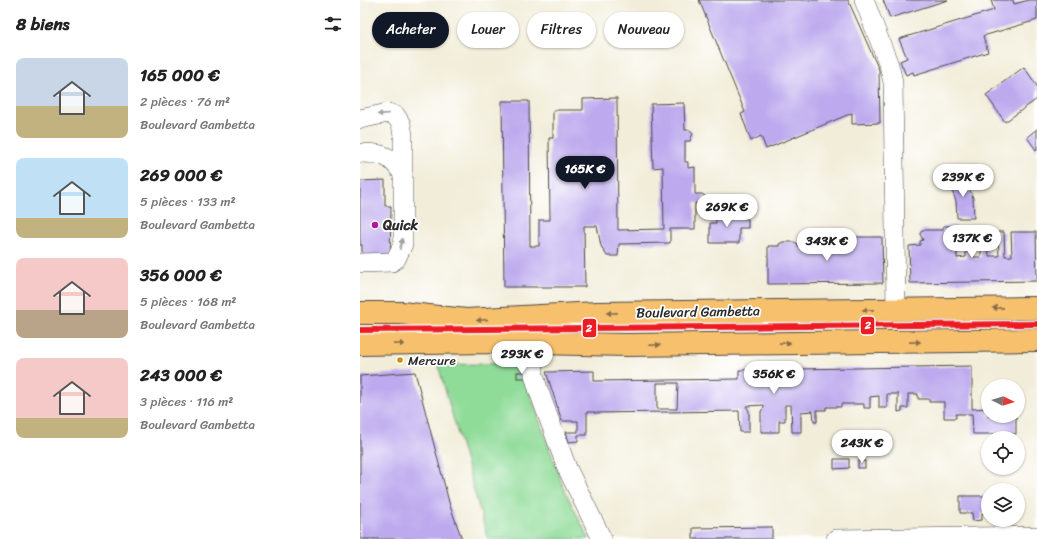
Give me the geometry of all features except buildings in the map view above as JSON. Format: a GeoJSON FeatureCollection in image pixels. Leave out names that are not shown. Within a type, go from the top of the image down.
{"type":"FeatureCollection","features":[{"type":"Feature","properties":{"kind":"main road","name":"Boulevard Gambetta"},"geometry":{"type":"LineString","coordinates":[[360,313],[401,313],[466,320],[597,313],[1037,308]]}},
{"type":"Feature","properties":{"kind":"main road"},"geometry":{"type":"LineString","coordinates":[[360,344],[471,342],[614,345],[1037,340]]}},
{"type":"Feature","properties":{"kind":"lane"},"geometry":{"type":"LineString","coordinates":[[864,0],[889,65],[893,82],[896,309]]}},
{"type":"Feature","properties":{"kind":"lane"},"geometry":{"type":"LineString","coordinates":[[360,119],[388,113],[396,116],[401,124],[403,135],[403,244],[396,259],[392,262],[360,263]]}},
{"type":"Feature","properties":{"kind":"lane"},"geometry":{"type":"LineString","coordinates":[[360,153],[373,153],[393,159],[403,174]]}},
{"type":"Feature","properties":{"kind":"lane"},"geometry":{"type":"LineString","coordinates":[[534,343],[534,369],[538,389],[567,468],[602,539]]}},
{"type":"Feature","properties":{"kind":"lane"},"geometry":{"type":"LineString","coordinates":[[836,539],[1037,536]]}},
{"type":"Feature","properties":{"kind":"green space"},"geometry":{"type":"Polygon","coordinates":[[[600,322],[600,337],[513,334],[513,327],[600,322]]]}},
{"type":"Feature","properties":{"kind":"green space"},"geometry":{"type":"Polygon","coordinates":[[[519,363],[563,487],[589,539],[488,539],[438,365],[519,363]]]}},
{"type":"Feature","properties":{"kind":"metro line","name":"2"},"geometry":{"type":"LineString","coordinates":[[360,330],[1037,324]]}},
{"type":"Feature","properties":{"kind":"place","name":"Quick"},"geometry":{"type":"Point","coordinates":[375,225]}},
{"type":"Feature","properties":{"kind":"place","name":"Mercure"},"geometry":{"type":"Point","coordinates":[400,360]}}]}
